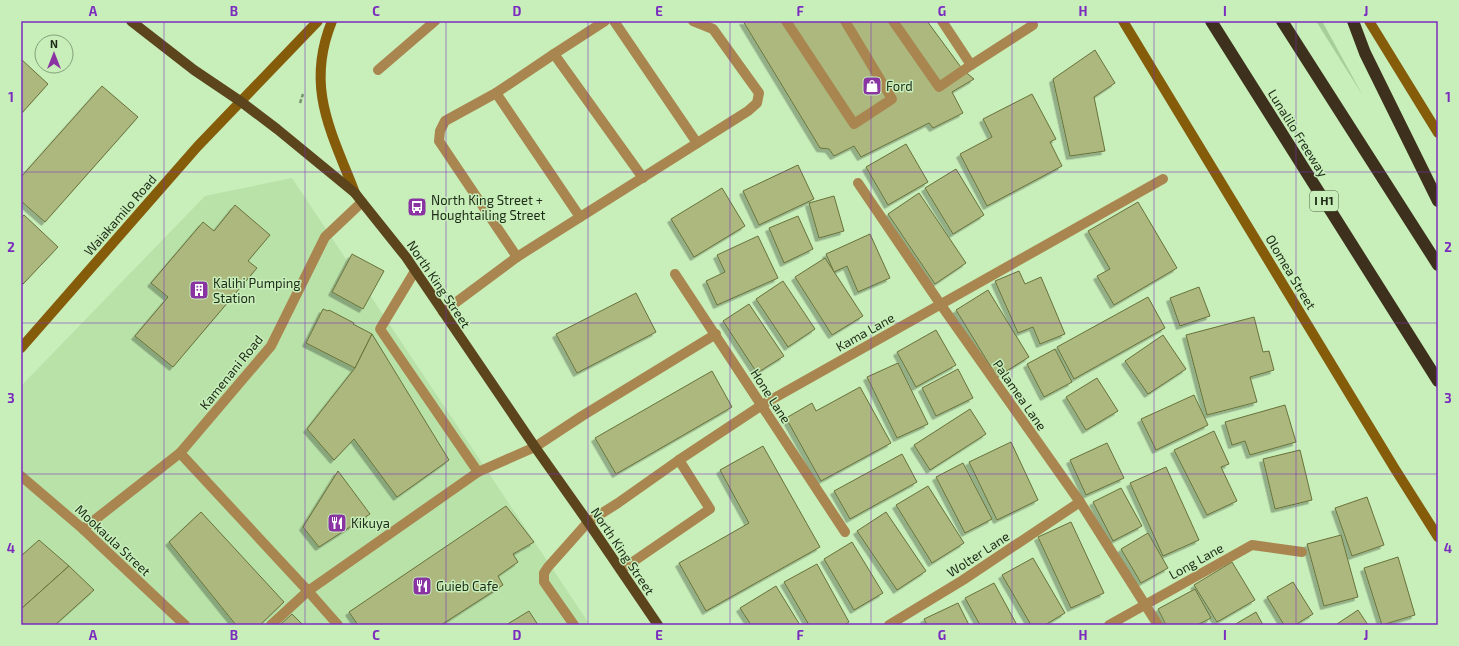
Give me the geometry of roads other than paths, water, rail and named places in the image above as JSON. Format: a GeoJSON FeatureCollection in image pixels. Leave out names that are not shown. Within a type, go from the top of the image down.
{"type":"FeatureCollection","features":[{"type":"Feature","properties":{"kind":"highway","name":"Lunalilo Freeway"},"geometry":{"type":"LineString","coordinates":[[1211,21],[1438,381]]}},
{"type":"Feature","properties":{"kind":"highway"},"geometry":{"type":"LineString","coordinates":[[1282,21],[1438,265]]}},
{"type":"Feature","properties":{"kind":"highway"},"geometry":{"type":"LineString","coordinates":[[1353,21],[1365,53],[1438,201]]}},
{"type":"Feature","properties":{"kind":"main road","name":"North King Street"},"geometry":{"type":"LineString","coordinates":[[131,21],[194,70],[240,101],[277,129],[355,193],[406,256],[658,625]]}},
{"type":"Feature","properties":{"kind":"main road","name":"Waiakamilo Road"},"geometry":{"type":"LineString","coordinates":[[21,348],[197,147],[318,21]]}},
{"type":"Feature","properties":{"kind":"main road"},"geometry":{"type":"LineString","coordinates":[[332,21],[321,54],[319,76],[320,92],[323,109],[355,193]]}},
{"type":"Feature","properties":{"kind":"main road","name":"Olomea Street"},"geometry":{"type":"LineString","coordinates":[[1123,21],[1395,469],[1438,537]]}},
{"type":"Feature","properties":{"kind":"main road"},"geometry":{"type":"LineString","coordinates":[[1369,21],[1438,133]]}},
{"type":"Feature","properties":{"kind":"street"},"geometry":{"type":"LineString","coordinates":[[378,70],[435,21]]}},
{"type":"Feature","properties":{"kind":"street"},"geometry":{"type":"LineString","coordinates":[[517,256],[439,141],[440,131],[445,121],[496,93],[605,21]]}},
{"type":"Feature","properties":{"kind":"street"},"geometry":{"type":"LineString","coordinates":[[614,21],[697,144]]}},
{"type":"Feature","properties":{"kind":"street"},"geometry":{"type":"LineString","coordinates":[[443,312],[517,256],[697,144],[748,111],[757,103],[759,93],[713,29],[693,21]]}},
{"type":"Feature","properties":{"kind":"street"},"geometry":{"type":"LineString","coordinates":[[786,21],[854,124],[892,99],[845,21]]}},
{"type":"Feature","properties":{"kind":"street"},"geometry":{"type":"LineString","coordinates":[[893,21],[939,87],[1034,22]]}},
{"type":"Feature","properties":{"kind":"street"},"geometry":{"type":"LineString","coordinates":[[942,21],[971,65]]}},
{"type":"Feature","properties":{"kind":"street"},"geometry":{"type":"LineString","coordinates":[[554,54],[643,178]]}},
{"type":"Feature","properties":{"kind":"street"},"geometry":{"type":"LineString","coordinates":[[496,93],[580,217]]}},
{"type":"Feature","properties":{"kind":"street","name":"Kama Lane"},"geometry":{"type":"LineString","coordinates":[[574,625],[544,582],[544,573],[588,522],[762,406],[1163,179]]}},
{"type":"Feature","properties":{"kind":"street","name":"Palamea Lane"},"geometry":{"type":"LineString","coordinates":[[858,183],[941,305],[1080,502],[1158,625]]}},
{"type":"Feature","properties":{"kind":"street","name":"Kamenani Road"},"geometry":{"type":"LineString","coordinates":[[83,529],[180,453],[271,346],[325,237],[362,202]]}},
{"type":"Feature","properties":{"kind":"street"},"geometry":{"type":"LineString","coordinates":[[415,270],[380,329],[478,472]]}},
{"type":"Feature","properties":{"kind":"street","name":"Hone Lane"},"geometry":{"type":"LineString","coordinates":[[676,274],[845,532]]}},
{"type":"Feature","properties":{"kind":"street"},"geometry":{"type":"LineString","coordinates":[[271,625],[308,591],[478,472],[535,447],[582,416],[716,334]]}},
{"type":"Feature","properties":{"kind":"street"},"geometry":{"type":"LineString","coordinates":[[180,453],[338,625]]}},
{"type":"Feature","properties":{"kind":"street"},"geometry":{"type":"LineString","coordinates":[[621,570],[710,509],[679,460]]}},
{"type":"Feature","properties":{"kind":"street","name":"Mookaula Street"},"geometry":{"type":"LineString","coordinates":[[21,476],[83,529],[185,625]]}},
{"type":"Feature","properties":{"kind":"street","name":"Wolter Lane"},"geometry":{"type":"LineString","coordinates":[[889,625],[964,580],[1080,502]]}},
{"type":"Feature","properties":{"kind":"street","name":"Long Lane"},"geometry":{"type":"LineString","coordinates":[[1109,625],[1252,545],[1302,552]]}},
{"type":"Feature","properties":{"kind":"place","name":"Ford"},"geometry":{"type":"Point","coordinates":[872,86]}},
{"type":"Feature","properties":{"kind":"place","name":"North King Street + Houghtailing Street"},"geometry":{"type":"Point","coordinates":[417,207]}},
{"type":"Feature","properties":{"kind":"place","name":"Kalihi Pumping Station"},"geometry":{"type":"Point","coordinates":[199,290]}},
{"type":"Feature","properties":{"kind":"place","name":"Kikuya"},"geometry":{"type":"Point","coordinates":[337,523]}},
{"type":"Feature","properties":{"kind":"place","name":"Guieb Cafe"},"geometry":{"type":"Point","coordinates":[422,586]}}]}
